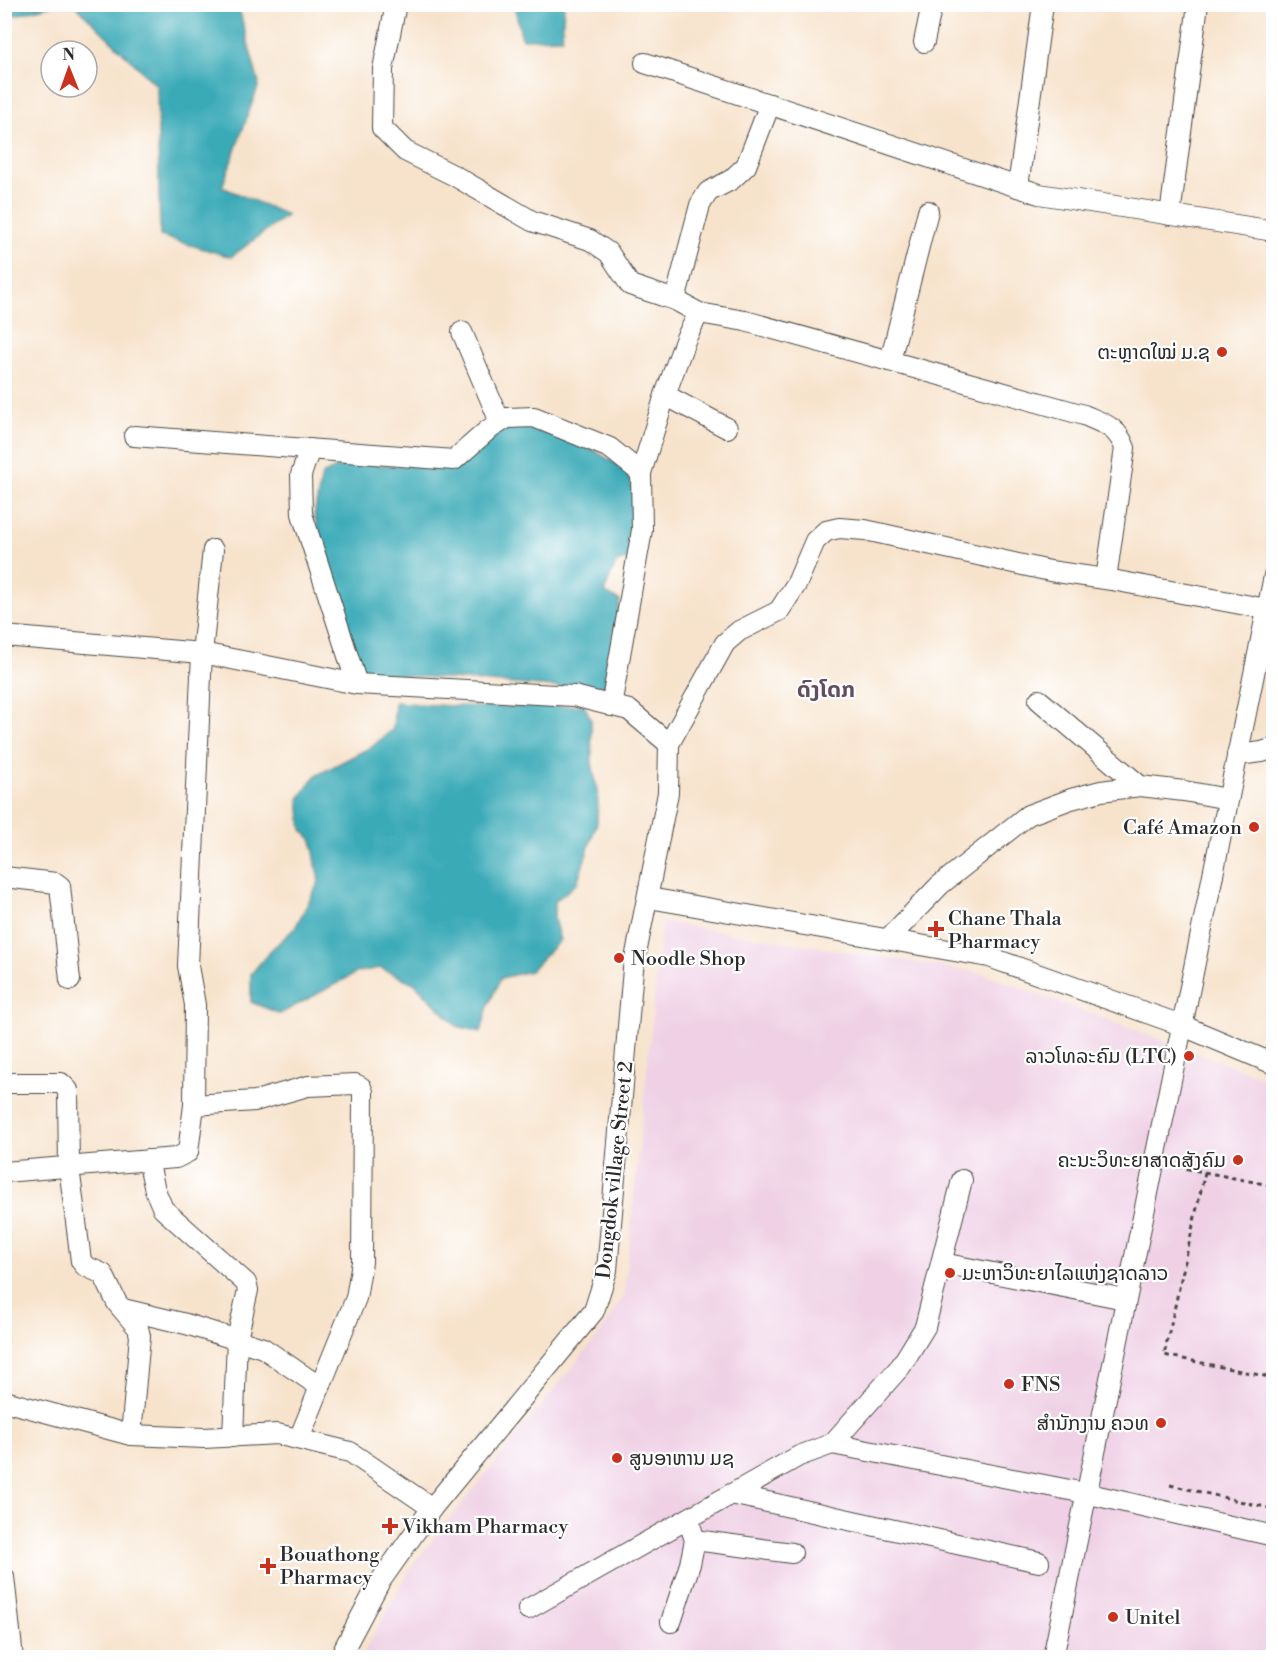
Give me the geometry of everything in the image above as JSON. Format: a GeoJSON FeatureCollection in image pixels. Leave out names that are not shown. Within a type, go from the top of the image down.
{"type":"FeatureCollection","features":[{"type":"Feature","properties":{"kind":"street"},"geometry":{"type":"LineString","coordinates":[[396,4],[383,69],[382,128],[405,152],[455,176],[532,221],[590,240],[609,253],[630,285],[675,300],[699,313],[745,321],[890,361],[1084,416],[1114,428],[1121,436],[1125,448],[1106,579]]}},
{"type":"Feature","properties":{"kind":"street"},"geometry":{"type":"LineString","coordinates":[[924,42],[932,4]]}},
{"type":"Feature","properties":{"kind":"street"},"geometry":{"type":"LineString","coordinates":[[1018,187],[1043,4]]}},
{"type":"Feature","properties":{"kind":"street"},"geometry":{"type":"LineString","coordinates":[[1170,214],[1198,4]]}},
{"type":"Feature","properties":{"kind":"street"},"geometry":{"type":"LineString","coordinates":[[645,63],[1040,194],[1274,231]]}},
{"type":"Feature","properties":{"kind":"street"},"geometry":{"type":"LineString","coordinates":[[675,300],[700,205],[708,192],[731,180],[746,166],[770,104]]}},
{"type":"Feature","properties":{"kind":"street"},"geometry":{"type":"LineString","coordinates":[[890,361],[927,211]]}},
{"type":"Feature","properties":{"kind":"street"},"geometry":{"type":"LineString","coordinates":[[611,706],[642,530],[641,473],[664,394],[686,338],[699,313]]}},
{"type":"Feature","properties":{"kind":"street"},"geometry":{"type":"LineString","coordinates":[[462,332],[500,422]]}},
{"type":"Feature","properties":{"kind":"street"},"geometry":{"type":"LineString","coordinates":[[664,394],[727,428]]}},
{"type":"Feature","properties":{"kind":"street"},"geometry":{"type":"LineString","coordinates":[[134,436],[454,460],[488,430],[507,418],[534,417],[610,448],[641,473]]}},
{"type":"Feature","properties":{"kind":"street"},"geometry":{"type":"LineString","coordinates":[[310,449],[302,475],[302,514],[357,684]]}},
{"type":"Feature","properties":{"kind":"street"},"geometry":{"type":"LineString","coordinates":[[4,636],[202,653],[357,684],[574,696],[629,710],[669,744],[725,643],[740,631],[779,611],[797,583],[815,541],[826,531],[839,528],[865,530],[1050,571],[1106,579],[1266,609]]}},
{"type":"Feature","properties":{"kind":"street"},"geometry":{"type":"LineString","coordinates":[[4,1172],[177,1158],[188,1152],[194,1105],[195,1005],[188,966],[202,653],[213,550]]}},
{"type":"Feature","properties":{"kind":"street"},"geometry":{"type":"LineString","coordinates":[[1053,1658],[1273,583]]}},
{"type":"Feature","properties":{"kind":"street"},"geometry":{"type":"LineString","coordinates":[[1039,700],[1140,786]]}},
{"type":"Feature","properties":{"kind":"street","name":"Dongdok village Street 2"},"geometry":{"type":"LineString","coordinates":[[339,1658],[379,1583],[432,1508],[594,1311],[607,1270],[633,969],[649,898],[668,793],[669,744]]}},
{"type":"Feature","properties":{"kind":"street"},"geometry":{"type":"LineString","coordinates":[[1237,755],[1262,752],[1274,747]]}},
{"type":"Feature","properties":{"kind":"street"},"geometry":{"type":"LineString","coordinates":[[888,939],[940,885],[1028,815],[1101,791],[1140,786],[1228,799]]}},
{"type":"Feature","properties":{"kind":"street"},"geometry":{"type":"LineString","coordinates":[[4,877],[56,882],[60,886],[70,980]]}},
{"type":"Feature","properties":{"kind":"street"},"geometry":{"type":"LineString","coordinates":[[649,898],[989,957],[1181,1026],[1274,1064]]}},
{"type":"Feature","properties":{"kind":"street"},"geometry":{"type":"LineString","coordinates":[[4,1083],[61,1083],[68,1090],[69,1167],[81,1261],[103,1274],[117,1303],[138,1328],[140,1336],[130,1435]]}},
{"type":"Feature","properties":{"kind":"street"},"geometry":{"type":"LineString","coordinates":[[194,1105],[255,1101],[308,1086],[354,1084],[361,1087],[363,1092],[362,1262],[356,1298],[299,1439]]}},
{"type":"Feature","properties":{"kind":"street"},"geometry":{"type":"LineString","coordinates":[[148,1160],[155,1190],[163,1209],[246,1283],[247,1295],[237,1339],[233,1437]]}},
{"type":"Feature","properties":{"kind":"street"},"geometry":{"type":"LineString","coordinates":[[528,1609],[799,1456],[832,1444],[901,1366],[925,1327],[962,1180]]}},
{"type":"Feature","properties":{"kind":"street"},"geometry":{"type":"LineString","coordinates":[[942,1263],[1125,1299]]}},
{"type":"Feature","properties":{"kind":"street"},"geometry":{"type":"LineString","coordinates":[[123,1309],[263,1348],[320,1387]]}},
{"type":"Feature","properties":{"kind":"street"},"geometry":{"type":"LineString","coordinates":[[4,1401],[130,1435],[204,1438],[277,1434],[299,1439],[350,1452],[432,1508]]}},
{"type":"Feature","properties":{"kind":"street"},"geometry":{"type":"LineString","coordinates":[[832,1444],[1085,1493],[1274,1536]]}},
{"type":"Feature","properties":{"kind":"street"},"geometry":{"type":"LineString","coordinates":[[731,1494],[1039,1562]]}},
{"type":"Feature","properties":{"kind":"street"},"geometry":{"type":"LineString","coordinates":[[671,1622],[690,1564],[695,1540],[688,1519]]}},
{"type":"Feature","properties":{"kind":"street"},"geometry":{"type":"LineString","coordinates":[[695,1540],[792,1553]]}},
{"type":"Feature","properties":{"kind":"street"},"geometry":{"type":"LineString","coordinates":[[4,1577],[13,1658]]}},
{"type":"Feature","properties":{"kind":"path"},"geometry":{"type":"LineString","coordinates":[[1153,1162],[1274,1186]]}},
{"type":"Feature","properties":{"kind":"path"},"geometry":{"type":"LineString","coordinates":[[1205,1172],[1164,1355],[1274,1378]]}},
{"type":"Feature","properties":{"kind":"path"},"geometry":{"type":"LineString","coordinates":[[1170,1485],[1274,1509]]}},
{"type":"Feature","properties":{"kind":"shaded area","name":"ມະຫາວິທະຍາໄລແຫ່ງຊາດລາວ"},"geometry":{"type":"Polygon","coordinates":[[[662,922],[981,973],[1273,1081],[1273,1657],[361,1658],[413,1564],[604,1328],[624,1295],[662,922]]]}},
{"type":"Feature","properties":{"kind":"water"},"geometry":{"type":"Polygon","coordinates":[[[5,4],[52,4],[52,5],[5,18],[5,4]]]}},
{"type":"Feature","properties":{"kind":"water"},"geometry":{"type":"Polygon","coordinates":[[[75,5],[238,5],[259,84],[222,187],[287,215],[231,257],[160,236],[157,86],[75,5]]]}},
{"type":"Feature","properties":{"kind":"water"},"geometry":{"type":"Polygon","coordinates":[[[514,5],[564,5],[562,38],[522,39],[514,5]]]}},
{"type":"Feature","properties":{"kind":"water"},"geometry":{"type":"Polygon","coordinates":[[[525,423],[577,440],[628,471],[636,500],[630,558],[616,563],[604,592],[620,601],[604,691],[362,672],[314,515],[322,475],[346,463],[457,468],[496,432],[525,423]]]}},
{"type":"Feature","properties":{"kind":"water"},"geometry":{"type":"Polygon","coordinates":[[[395,702],[490,707],[584,705],[591,719],[592,763],[598,795],[597,822],[577,883],[554,902],[554,919],[560,940],[530,971],[501,978],[488,1006],[481,1032],[457,1026],[414,983],[380,968],[358,972],[280,1014],[251,1002],[251,974],[272,949],[295,928],[319,882],[312,840],[302,830],[299,799],[315,776],[373,746],[393,729],[395,702]]]}},
{"type":"Feature","properties":{"kind":"place","name":"ຕະຫຼາດໃໝ່ ມ.ຊ"},"geometry":{"type":"Point","coordinates":[1222,352]}},
{"type":"Feature","properties":{"kind":"place","name":"Café Amazon"},"geometry":{"type":"Point","coordinates":[1254,827]}},
{"type":"Feature","properties":{"kind":"place","name":"Chane Thala Pharmacy"},"geometry":{"type":"Point","coordinates":[936,929]}},
{"type":"Feature","properties":{"kind":"place","name":"Noodle Shop"},"geometry":{"type":"Point","coordinates":[619,958]}},
{"type":"Feature","properties":{"kind":"place","name":"ລາວໂທລະຄົມ (LTC)"},"geometry":{"type":"Point","coordinates":[1189,1056]}},
{"type":"Feature","properties":{"kind":"place","name":"ຄະນະວິທະຍາສາດສັງຄົມ"},"geometry":{"type":"Point","coordinates":[1238,1160]}},
{"type":"Feature","properties":{"kind":"place","name":"ມະຫາວິທະຍາໄລແຫ່ງຊາດລາວ"},"geometry":{"type":"Point","coordinates":[950,1273]}},
{"type":"Feature","properties":{"kind":"place","name":"FNS"},"geometry":{"type":"Point","coordinates":[1009,1384]}},
{"type":"Feature","properties":{"kind":"place","name":"ສຳນັກງານ ຄວທ"},"geometry":{"type":"Point","coordinates":[1161,1423]}},
{"type":"Feature","properties":{"kind":"place","name":"ສູນອາຫານ ມຊ"},"geometry":{"type":"Point","coordinates":[617,1458]}},
{"type":"Feature","properties":{"kind":"place","name":"Vikham Pharmacy"},"geometry":{"type":"Point","coordinates":[390,1526]}},
{"type":"Feature","properties":{"kind":"place","name":"Bouathong Pharmacy"},"geometry":{"type":"Point","coordinates":[268,1566]}},
{"type":"Feature","properties":{"kind":"place","name":"Unitel"},"geometry":{"type":"Point","coordinates":[1113,1617]}},
{"type":"Feature","properties":{"kind":"district","name":"ດົງໂດກ"},"geometry":{"type":"Point","coordinates":[826,689]}}]}
